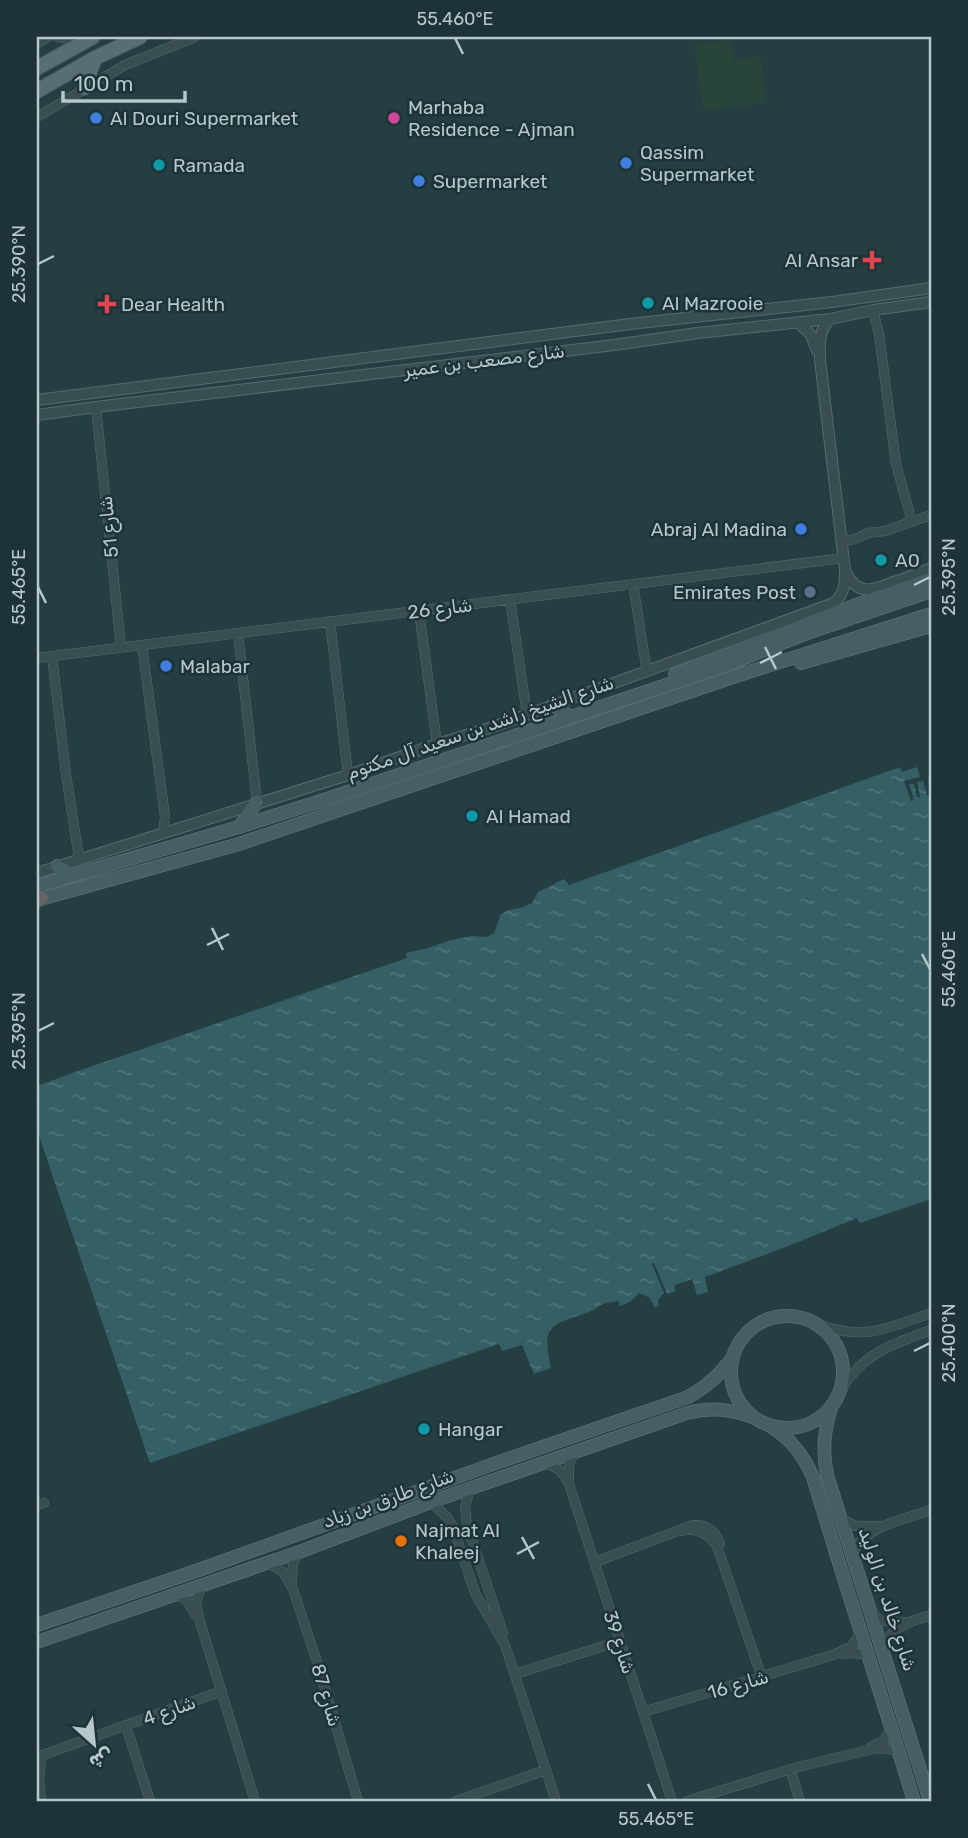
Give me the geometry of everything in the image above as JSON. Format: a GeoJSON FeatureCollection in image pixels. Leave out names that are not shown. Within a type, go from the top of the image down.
{"type":"FeatureCollection","features":[{"type":"Feature","properties":{"kind":"main road"},"geometry":{"type":"LineString","coordinates":[[37,91],[95,58],[140,37]]}},
{"type":"Feature","properties":{"kind":"main road"},"geometry":{"type":"LineString","coordinates":[[37,68],[89,39]]}},
{"type":"Feature","properties":{"kind":"main road"},"geometry":{"type":"LineString","coordinates":[[85,88],[95,58]]}},
{"type":"Feature","properties":{"kind":"main road"},"geometry":{"type":"LineString","coordinates":[[655,688],[669,676],[931,579]]}},
{"type":"Feature","properties":{"kind":"main road","name":"شارع الشيخ راشد بن سعيد آل مكتوم"},"geometry":{"type":"LineString","coordinates":[[38,896],[72,875],[239,827],[572,717],[931,591]]}},
{"type":"Feature","properties":{"kind":"main road","name":"شارع الشيخ راشد بن سعيد آل مكتوم"},"geometry":{"type":"LineString","coordinates":[[38,896],[239,844],[736,676],[931,614]]}},
{"type":"Feature","properties":{"kind":"main road"},"geometry":{"type":"LineString","coordinates":[[736,676],[772,671],[931,626]]}},
{"type":"Feature","properties":{"kind":"main road"},"geometry":{"type":"LineString","coordinates":[[687,669],[699,652]]}},
{"type":"Feature","properties":{"kind":"main road"},"geometry":{"type":"LineString","coordinates":[[553,705],[572,717]]}},
{"type":"Feature","properties":{"kind":"main road"},"geometry":{"type":"LineString","coordinates":[[239,827],[257,803]]}},
{"type":"Feature","properties":{"kind":"main road"},"geometry":{"type":"LineString","coordinates":[[57,866],[72,875]]}},
{"type":"Feature","properties":{"kind":"main road"},"geometry":{"type":"LineString","coordinates":[[792,1315],[820,1325],[829,1333],[841,1353],[844,1376],[842,1388],[831,1408],[807,1425],[788,1428],[769,1425],[755,1418],[742,1406],[734,1391],[731,1374],[733,1357],[741,1339],[755,1325],[773,1317],[792,1315]]}},
{"type":"Feature","properties":{"kind":"main road","name":"شارع طارق بن زياد"},"geometry":{"type":"LineString","coordinates":[[37,1625],[688,1396],[702,1390],[714,1380],[733,1357]]}},
{"type":"Feature","properties":{"kind":"main road","name":"شارع خالد بن الوليد"},"geometry":{"type":"LineString","coordinates":[[831,1408],[824,1434],[824,1462],[929,1787],[930,1801]]}},
{"type":"Feature","properties":{"kind":"main road","name":"شارع طارق بن زياد"},"geometry":{"type":"LineString","coordinates":[[37,1642],[299,1552],[431,1502],[701,1410],[728,1410],[755,1418]]}},
{"type":"Feature","properties":{"kind":"main road","name":"شارع خالد بن الوليد"},"geometry":{"type":"LineString","coordinates":[[769,1425],[796,1447],[808,1466],[914,1801]]}},
{"type":"Feature","properties":{"kind":"main road"},"geometry":{"type":"LineString","coordinates":[[196,1571],[201,1586]]}},
{"type":"Feature","properties":{"kind":"main road"},"geometry":{"type":"LineString","coordinates":[[850,1600],[857,1595],[866,1595]]}},
{"type":"Feature","properties":{"kind":"street"},"geometry":{"type":"LineString","coordinates":[[37,40],[48,37]]}},
{"type":"Feature","properties":{"kind":"street"},"geometry":{"type":"LineString","coordinates":[[57,37],[89,39]]}},
{"type":"Feature","properties":{"kind":"street"},"geometry":{"type":"LineString","coordinates":[[37,117],[138,59],[195,37]]}},
{"type":"Feature","properties":{"kind":"street","name":"شارع مصعب بن عمير"},"geometry":{"type":"LineString","coordinates":[[37,400],[931,288]]}},
{"type":"Feature","properties":{"kind":"street","name":"شارع مصعب بن عمير"},"geometry":{"type":"LineString","coordinates":[[37,415],[698,333],[799,323],[931,302]]}},
{"type":"Feature","properties":{"kind":"street"},"geometry":{"type":"LineString","coordinates":[[877,309],[896,464],[912,522]]}},
{"type":"Feature","properties":{"kind":"street"},"geometry":{"type":"LineString","coordinates":[[37,873],[348,775],[527,715],[834,603],[845,589],[845,564],[820,360],[820,334],[830,319]]}},
{"type":"Feature","properties":{"kind":"street"},"geometry":{"type":"LineString","coordinates":[[799,323],[814,340],[820,360]]}},
{"type":"Feature","properties":{"kind":"street","name":"شارع 51"},"geometry":{"type":"LineString","coordinates":[[96,407],[121,648]]}},
{"type":"Feature","properties":{"kind":"street"},"geometry":{"type":"LineString","coordinates":[[842,542],[873,538],[931,515]]}},
{"type":"Feature","properties":{"kind":"street"},"geometry":{"type":"LineString","coordinates":[[845,564],[852,582],[859,588],[869,590],[931,568]]}},
{"type":"Feature","properties":{"kind":"street","name":"شارع 26"},"geometry":{"type":"LineString","coordinates":[[37,658],[634,584],[845,564]]}},
{"type":"Feature","properties":{"kind":"street"},"geometry":{"type":"LineString","coordinates":[[634,584],[647,672]]}},
{"type":"Feature","properties":{"kind":"street"},"geometry":{"type":"LineString","coordinates":[[510,599],[527,715]]}},
{"type":"Feature","properties":{"kind":"street"},"geometry":{"type":"LineString","coordinates":[[419,611],[436,744]]}},
{"type":"Feature","properties":{"kind":"street"},"geometry":{"type":"LineString","coordinates":[[330,621],[348,775]]}},
{"type":"Feature","properties":{"kind":"street"},"geometry":{"type":"LineString","coordinates":[[237,633],[257,803]]}},
{"type":"Feature","properties":{"kind":"street"},"geometry":{"type":"LineString","coordinates":[[142,645],[164,817],[163,833]]}},
{"type":"Feature","properties":{"kind":"street"},"geometry":{"type":"LineString","coordinates":[[52,656],[79,859]]}},
{"type":"Feature","properties":{"kind":"street"},"geometry":{"type":"LineString","coordinates":[[820,1325],[848,1333],[877,1332],[931,1313]]}},
{"type":"Feature","properties":{"kind":"street"},"geometry":{"type":"LineString","coordinates":[[842,1388],[849,1376],[870,1356],[895,1343],[931,1330]]}},
{"type":"Feature","properties":{"kind":"street","name":"شارع 39"},"geometry":{"type":"LineString","coordinates":[[575,1452],[569,1464],[569,1483],[672,1801]]}},
{"type":"Feature","properties":{"kind":"street"},"geometry":{"type":"LineString","coordinates":[[544,1463],[557,1468],[569,1483]]}},
{"type":"Feature","properties":{"kind":"street"},"geometry":{"type":"LineString","coordinates":[[470,1489],[466,1507],[467,1525],[556,1801]]}},
{"type":"Feature","properties":{"kind":"street"},"geometry":{"type":"LineString","coordinates":[[431,1502],[440,1509],[453,1527],[471,1585],[505,1645]]}},
{"type":"Feature","properties":{"kind":"street"},"geometry":{"type":"LineString","coordinates":[[853,1553],[862,1539],[886,1526],[931,1510]]}},
{"type":"Feature","properties":{"kind":"street"},"geometry":{"type":"LineString","coordinates":[[842,1519],[856,1526],[886,1526]]}},
{"type":"Feature","properties":{"kind":"street"},"geometry":{"type":"LineString","coordinates":[[594,1562],[680,1531],[692,1530],[704,1534],[714,1541],[721,1553],[762,1678]]}},
{"type":"Feature","properties":{"kind":"street","name":"شارع 87"},"geometry":{"type":"LineString","coordinates":[[293,1589],[291,1569],[299,1552]]}},
{"type":"Feature","properties":{"kind":"street","name":"شارع 87"},"geometry":{"type":"LineString","coordinates":[[267,1563],[284,1572],[293,1589],[358,1801]]}},
{"type":"Feature","properties":{"kind":"street"},"geometry":{"type":"LineString","coordinates":[[201,1586],[196,1604],[200,1622],[255,1801]]}},
{"type":"Feature","properties":{"kind":"street"},"geometry":{"type":"LineString","coordinates":[[177,1594],[190,1604],[200,1622]]}},
{"type":"Feature","properties":{"kind":"street"},"geometry":{"type":"LineString","coordinates":[[872,1614],[882,1621],[909,1622]]}},
{"type":"Feature","properties":{"kind":"street"},"geometry":{"type":"LineString","coordinates":[[883,1647],[896,1629],[931,1615]]}},
{"type":"Feature","properties":{"kind":"street","name":"شارع 16"},"geometry":{"type":"LineString","coordinates":[[643,1712],[833,1655],[852,1646],[861,1632]]}},
{"type":"Feature","properties":{"kind":"street"},"geometry":{"type":"LineString","coordinates":[[515,1674],[620,1640]]}},
{"type":"Feature","properties":{"kind":"street","name":"شارع 16"},"geometry":{"type":"LineString","coordinates":[[833,1655],[868,1655]]}},
{"type":"Feature","properties":{"kind":"street","name":"شارع 4"},"geometry":{"type":"LineString","coordinates":[[39,1756],[222,1691]]}},
{"type":"Feature","properties":{"kind":"street"},"geometry":{"type":"LineString","coordinates":[[126,1726],[150,1801]]}},
{"type":"Feature","properties":{"kind":"street"},"geometry":{"type":"LineString","coordinates":[[863,1751],[883,1741],[892,1728]]}},
{"type":"Feature","properties":{"kind":"street"},"geometry":{"type":"LineString","coordinates":[[687,1801],[790,1769],[863,1751],[885,1748],[898,1750]]}},
{"type":"Feature","properties":{"kind":"street"},"geometry":{"type":"LineString","coordinates":[[39,1756],[41,1801]]}},
{"type":"Feature","properties":{"kind":"street"},"geometry":{"type":"LineString","coordinates":[[790,1769],[800,1801]]}},
{"type":"Feature","properties":{"kind":"street"},"geometry":{"type":"LineString","coordinates":[[456,1801],[546,1770]]}},
{"type":"Feature","properties":{"kind":"green space"},"geometry":{"type":"Polygon","coordinates":[[[731,40],[734,60],[760,56],[767,103],[703,111],[694,45],[731,40]]]}},
{"type":"Feature","properties":{"kind":"water"},"geometry":{"type":"Polygon","coordinates":[[[900,767],[902,772],[917,767],[920,777],[904,781],[911,801],[914,800],[909,784],[914,784],[917,797],[920,797],[917,782],[923,781],[927,795],[930,794],[928,779],[931,778],[931,1199],[860,1223],[857,1218],[705,1277],[708,1292],[697,1295],[692,1279],[675,1285],[675,1291],[667,1294],[654,1263],[652,1264],[664,1293],[658,1300],[659,1305],[655,1308],[650,1298],[639,1293],[625,1304],[619,1306],[619,1301],[605,1303],[558,1324],[552,1328],[547,1342],[551,1368],[534,1374],[522,1345],[502,1351],[499,1344],[150,1463],[37,1130],[37,1086],[407,958],[406,953],[451,940],[472,936],[486,937],[494,933],[501,914],[532,903],[538,892],[564,879],[569,885],[900,767]]]}},
{"type":"Feature","properties":{"kind":"place","name":"Al Douri Supermarket"},"geometry":{"type":"Point","coordinates":[96,118]}},
{"type":"Feature","properties":{"kind":"place","name":"Marhaba Residence - Ajman"},"geometry":{"type":"Point","coordinates":[394,118]}},
{"type":"Feature","properties":{"kind":"place","name":"Qassim Supermarket"},"geometry":{"type":"Point","coordinates":[626,163]}},
{"type":"Feature","properties":{"kind":"place","name":"Ramada"},"geometry":{"type":"Point","coordinates":[159,165]}},
{"type":"Feature","properties":{"kind":"place","name":"Supermarket"},"geometry":{"type":"Point","coordinates":[419,181]}},
{"type":"Feature","properties":{"kind":"place","name":"Al Ansar"},"geometry":{"type":"Point","coordinates":[872,260]}},
{"type":"Feature","properties":{"kind":"place","name":"Al Mazrooie"},"geometry":{"type":"Point","coordinates":[648,303]}},
{"type":"Feature","properties":{"kind":"place","name":"Dear Health"},"geometry":{"type":"Point","coordinates":[107,304]}},
{"type":"Feature","properties":{"kind":"place","name":"Abraj Al Madina"},"geometry":{"type":"Point","coordinates":[801,529]}},
{"type":"Feature","properties":{"kind":"place","name":"A0"},"geometry":{"type":"Point","coordinates":[881,560]}},
{"type":"Feature","properties":{"kind":"place","name":"Emirates Post"},"geometry":{"type":"Point","coordinates":[810,592]}},
{"type":"Feature","properties":{"kind":"place","name":"Malabar"},"geometry":{"type":"Point","coordinates":[166,666]}},
{"type":"Feature","properties":{"kind":"place","name":"Al Hamad"},"geometry":{"type":"Point","coordinates":[472,816]}},
{"type":"Feature","properties":{"kind":"place","name":"Hangar"},"geometry":{"type":"Point","coordinates":[424,1429]}},
{"type":"Feature","properties":{"kind":"place","name":"Najmat Al Khaleej"},"geometry":{"type":"Point","coordinates":[401,1541]}}]}
